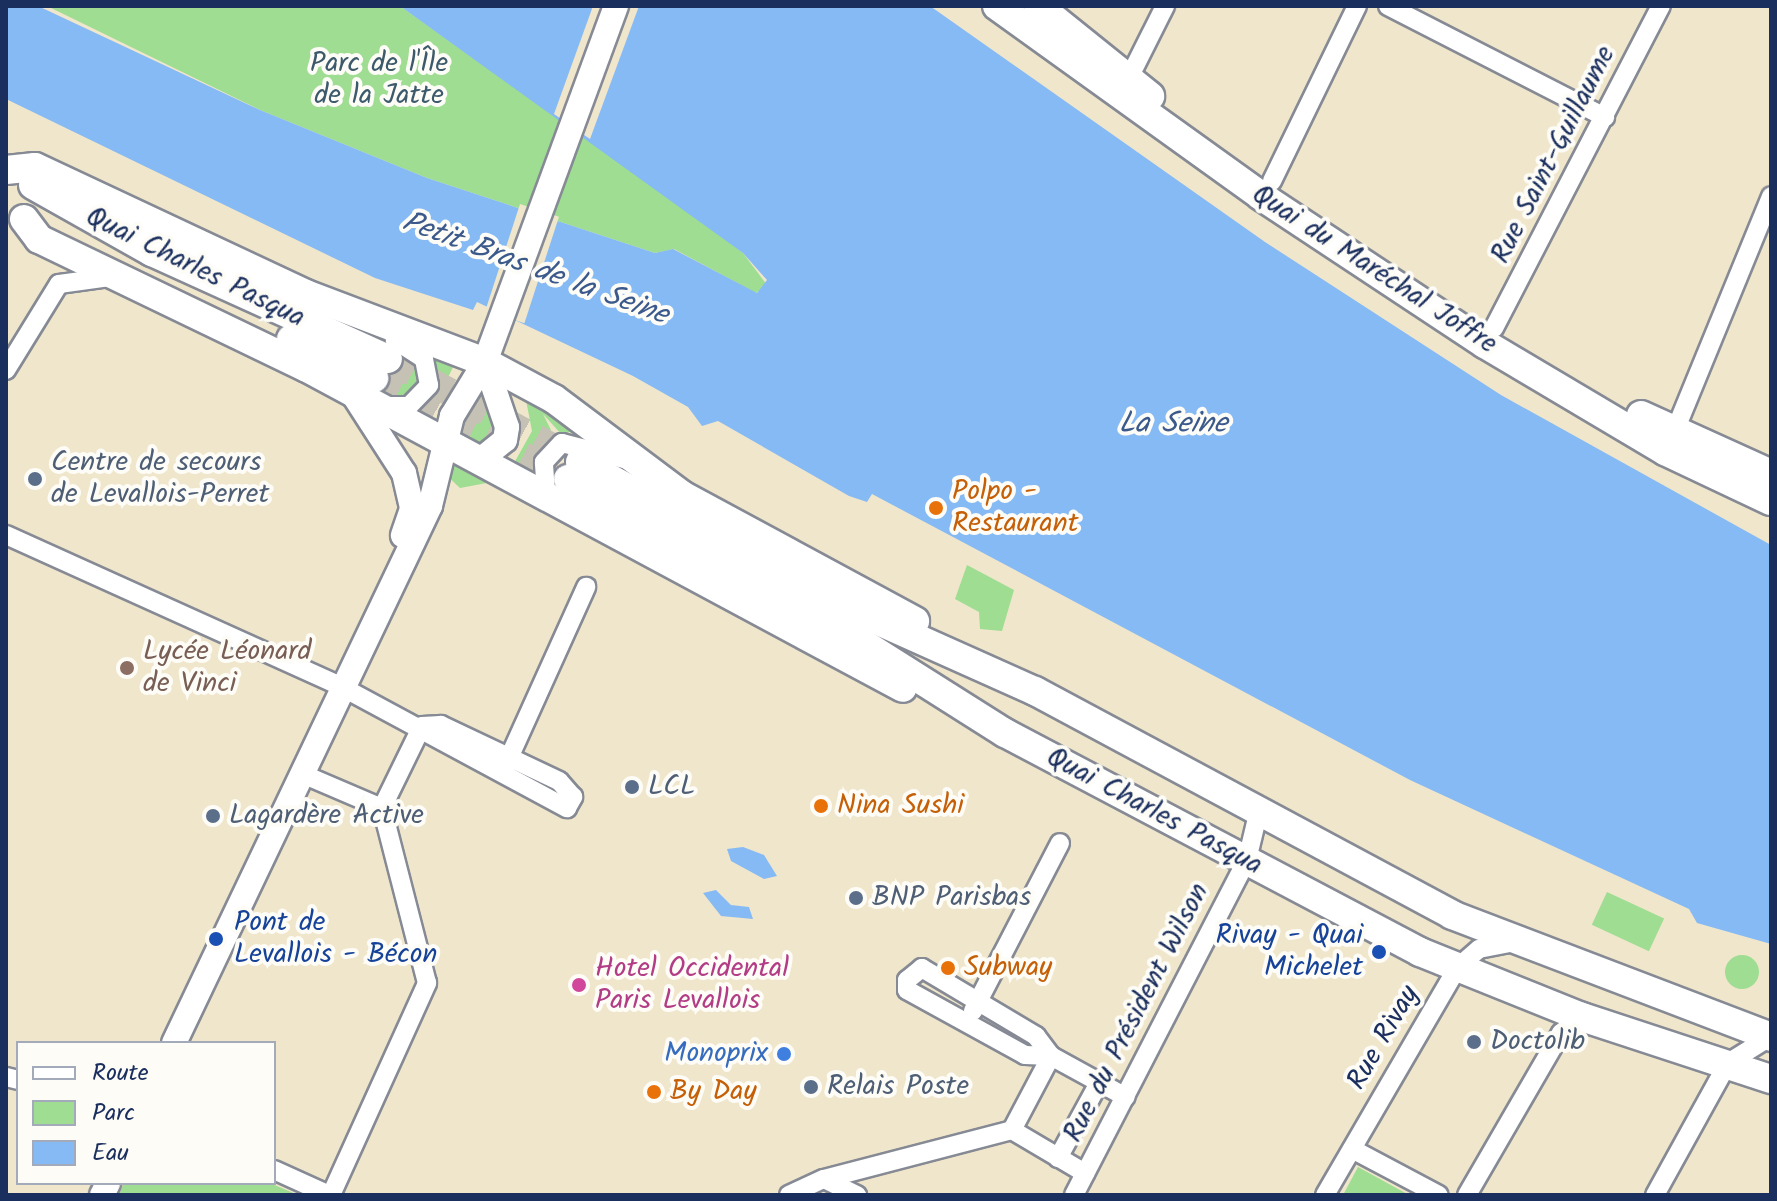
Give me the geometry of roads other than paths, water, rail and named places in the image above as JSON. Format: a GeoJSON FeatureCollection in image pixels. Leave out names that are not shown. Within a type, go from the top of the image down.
{"type":"FeatureCollection","features":[{"type":"Feature","properties":{"kind":"main road"},"geometry":{"type":"LineString","coordinates":[[175,1041],[400,559],[430,506],[443,443],[488,354],[616,6]]}},
{"type":"Feature","properties":{"kind":"main road","name":"Quai du Maréchal Joffre"},"geometry":{"type":"LineString","coordinates":[[997,6],[1222,169],[1485,344],[1665,451],[1771,501]]}},
{"type":"Feature","properties":{"kind":"main road","name":"Quai du Maréchal Joffre"},"geometry":{"type":"LineString","coordinates":[[1038,6],[1128,80],[1272,181],[1494,328],[1674,433],[1771,474]]}},
{"type":"Feature","properties":{"kind":"main road"},"geometry":{"type":"LineString","coordinates":[[6,170],[35,167],[357,316],[488,354],[554,399],[631,459],[922,625],[956,656]]}},
{"type":"Feature","properties":{"kind":"main road","name":"Quai Charles Pasqua"},"geometry":{"type":"LineString","coordinates":[[6,170],[152,252],[370,382]]}},
{"type":"Feature","properties":{"kind":"main road"},"geometry":{"type":"LineString","coordinates":[[15,215],[39,239],[120,277],[370,382],[443,443],[479,461],[565,478]]}},
{"type":"Feature","properties":{"kind":"main road","name":"Quai Charles Pasqua"},"geometry":{"type":"LineString","coordinates":[[15,215],[370,382]]}},
{"type":"Feature","properties":{"kind":"main road"},"geometry":{"type":"LineString","coordinates":[[479,461],[505,440],[507,427],[488,354]]}},
{"type":"Feature","properties":{"kind":"main road"},"geometry":{"type":"LineString","coordinates":[[370,382],[410,490],[400,559]]}},
{"type":"Feature","properties":{"kind":"main road","name":"Quai Charles Pasqua"},"geometry":{"type":"LineString","coordinates":[[565,478],[956,656],[1259,810],[1452,915],[1770,1037]]}},
{"type":"Feature","properties":{"kind":"main road","name":"Quai Charles Pasqua"},"geometry":{"type":"LineString","coordinates":[[565,478],[823,618],[1005,733],[1457,968],[1582,1017],[1771,1079]]}},
{"type":"Feature","properties":{"kind":"street"},"geometry":{"type":"LineString","coordinates":[[1128,80],[1165,6]]}},
{"type":"Feature","properties":{"kind":"street"},"geometry":{"type":"LineString","coordinates":[[1272,181],[1357,6]]}},
{"type":"Feature","properties":{"kind":"street"},"geometry":{"type":"LineString","coordinates":[[1388,6],[1605,117]]}},
{"type":"Feature","properties":{"kind":"street","name":"Rue Saint-Guillaume"},"geometry":{"type":"LineString","coordinates":[[1494,328],[1661,6]]}},
{"type":"Feature","properties":{"kind":"street"},"geometry":{"type":"LineString","coordinates":[[1674,433],[1771,196]]}},
{"type":"Feature","properties":{"kind":"street"},"geometry":{"type":"LineString","coordinates":[[6,370],[59,284],[120,277]]}},
{"type":"Feature","properties":{"kind":"street"},"geometry":{"type":"LineString","coordinates":[[357,316],[420,354],[430,377],[424,395],[409,406],[370,382]]}},
{"type":"Feature","properties":{"kind":"street"},"geometry":{"type":"LineString","coordinates":[[565,478],[544,462],[562,443],[577,442],[617,462],[631,459]]}},
{"type":"Feature","properties":{"kind":"street"},"geometry":{"type":"LineString","coordinates":[[6,535],[340,686],[422,726],[435,742],[506,767],[586,587]]}},
{"type":"Feature","properties":{"kind":"street"},"geometry":{"type":"LineString","coordinates":[[276,1171],[330,1195],[427,983],[382,808],[422,726]]}},
{"type":"Feature","properties":{"kind":"street"},"geometry":{"type":"LineString","coordinates":[[300,773],[382,808]]}},
{"type":"Feature","properties":{"kind":"street","name":"Rue du Président Wilson"},"geometry":{"type":"LineString","coordinates":[[1074,1195],[1247,860],[1259,810]]}},
{"type":"Feature","properties":{"kind":"street"},"geometry":{"type":"LineString","coordinates":[[968,1022],[1060,843]]}},
{"type":"Feature","properties":{"kind":"street","name":"Rue Rivay"},"geometry":{"type":"LineString","coordinates":[[1325,1195],[1457,968],[1479,949],[1516,942]]}},
{"type":"Feature","properties":{"kind":"street"},"geometry":{"type":"LineString","coordinates":[[1051,1056],[1036,1036],[922,968],[907,980],[907,990],[1025,1055],[1051,1056],[1126,1097]]}},
{"type":"Feature","properties":{"kind":"street"},"geometry":{"type":"LineString","coordinates":[[1467,1195],[1561,1033],[1582,1017]]}},
{"type":"Feature","properties":{"kind":"street"},"geometry":{"type":"LineString","coordinates":[[1655,1195],[1728,1063],[1770,1037]]}},
{"type":"Feature","properties":{"kind":"street"},"geometry":{"type":"LineString","coordinates":[[789,1195],[1012,1130],[1051,1056]]}},
{"type":"Feature","properties":{"kind":"street"},"geometry":{"type":"LineString","coordinates":[[1058,1158],[1100,1081]]}},
{"type":"Feature","properties":{"kind":"street"},"geometry":{"type":"LineString","coordinates":[[1012,1130],[1085,1173]]}},
{"type":"Feature","properties":{"kind":"street"},"geometry":{"type":"LineString","coordinates":[[1352,1149],[1439,1195]]}},
{"type":"Feature","properties":{"kind":"street"},"geometry":{"type":"LineString","coordinates":[[820,1186],[857,1195]]}},
{"type":"Feature","properties":{"kind":"water"},"geometry":{"type":"Polygon","coordinates":[[[6,6],[38,6],[260,110],[427,178],[655,253],[673,249],[757,293],[767,280],[743,253],[400,6],[930,6],[1265,242],[1501,395],[1771,545],[1771,944],[1697,923],[1689,909],[1410,780],[872,494],[867,502],[849,496],[718,421],[702,426],[688,407],[633,376],[477,302],[473,310],[375,278],[6,99],[6,6]]]}},
{"type":"Feature","properties":{"kind":"water"},"geometry":{"type":"Polygon","coordinates":[[[743,847],[764,855],[777,876],[764,879],[731,861],[727,849],[743,847]]]}},
{"type":"Feature","properties":{"kind":"water"},"geometry":{"type":"Polygon","coordinates":[[[716,890],[731,905],[749,907],[753,919],[721,916],[703,893],[716,890]]]}},
{"type":"Feature","properties":{"kind":"tunnel"},"geometry":{"type":"LineString","coordinates":[[388,359],[580,462]]}},
{"type":"Feature","properties":{"kind":"tunnel"},"geometry":{"type":"LineString","coordinates":[[374,378],[568,479]]}},
{"type":"Feature","properties":{"kind":"place","name":"Centre de secours de Levallois-Perret"},"geometry":{"type":"Point","coordinates":[35,479]}},
{"type":"Feature","properties":{"kind":"place","name":"Polpo - Restaurant"},"geometry":{"type":"Point","coordinates":[936,508]}},
{"type":"Feature","properties":{"kind":"place","name":"Lycée Léonard de Vinci"},"geometry":{"type":"Point","coordinates":[127,668]}},
{"type":"Feature","properties":{"kind":"place","name":"LCL"},"geometry":{"type":"Point","coordinates":[632,787]}},
{"type":"Feature","properties":{"kind":"place","name":"Nina Sushi"},"geometry":{"type":"Point","coordinates":[821,806]}},
{"type":"Feature","properties":{"kind":"place","name":"Lagardère Active"},"geometry":{"type":"Point","coordinates":[213,816]}},
{"type":"Feature","properties":{"kind":"place","name":"BNP Parisbas"},"geometry":{"type":"Point","coordinates":[856,898]}},
{"type":"Feature","properties":{"kind":"place","name":"Pont de Levallois - Bécon"},"geometry":{"type":"Point","coordinates":[216,939]}},
{"type":"Feature","properties":{"kind":"place","name":"Rivay - Quai Michelet"},"geometry":{"type":"Point","coordinates":[1379,952]}},
{"type":"Feature","properties":{"kind":"place","name":"Subway"},"geometry":{"type":"Point","coordinates":[948,968]}},
{"type":"Feature","properties":{"kind":"place","name":"Hotel Occidental Paris Levallois"},"geometry":{"type":"Point","coordinates":[579,985]}},
{"type":"Feature","properties":{"kind":"place","name":"Doctolib"},"geometry":{"type":"Point","coordinates":[1474,1042]}},
{"type":"Feature","properties":{"kind":"place","name":"Monoprix"},"geometry":{"type":"Point","coordinates":[784,1054]}},
{"type":"Feature","properties":{"kind":"place","name":"Relais Poste"},"geometry":{"type":"Point","coordinates":[811,1087]}},
{"type":"Feature","properties":{"kind":"place","name":"By Day"},"geometry":{"type":"Point","coordinates":[654,1092]}},
{"type":"Feature","properties":{"kind":"park label","name":"Parc de l'Île de la Jatte"},"geometry":{"type":"Point","coordinates":[379,80]}},
{"type":"Feature","properties":{"kind":"water label","name":"Petit Bras de la Seine"},"geometry":{"type":"Point","coordinates":[535,269]}},
{"type":"Feature","properties":{"kind":"water label","name":"La Seine"},"geometry":{"type":"Point","coordinates":[1173,424]}}]}
